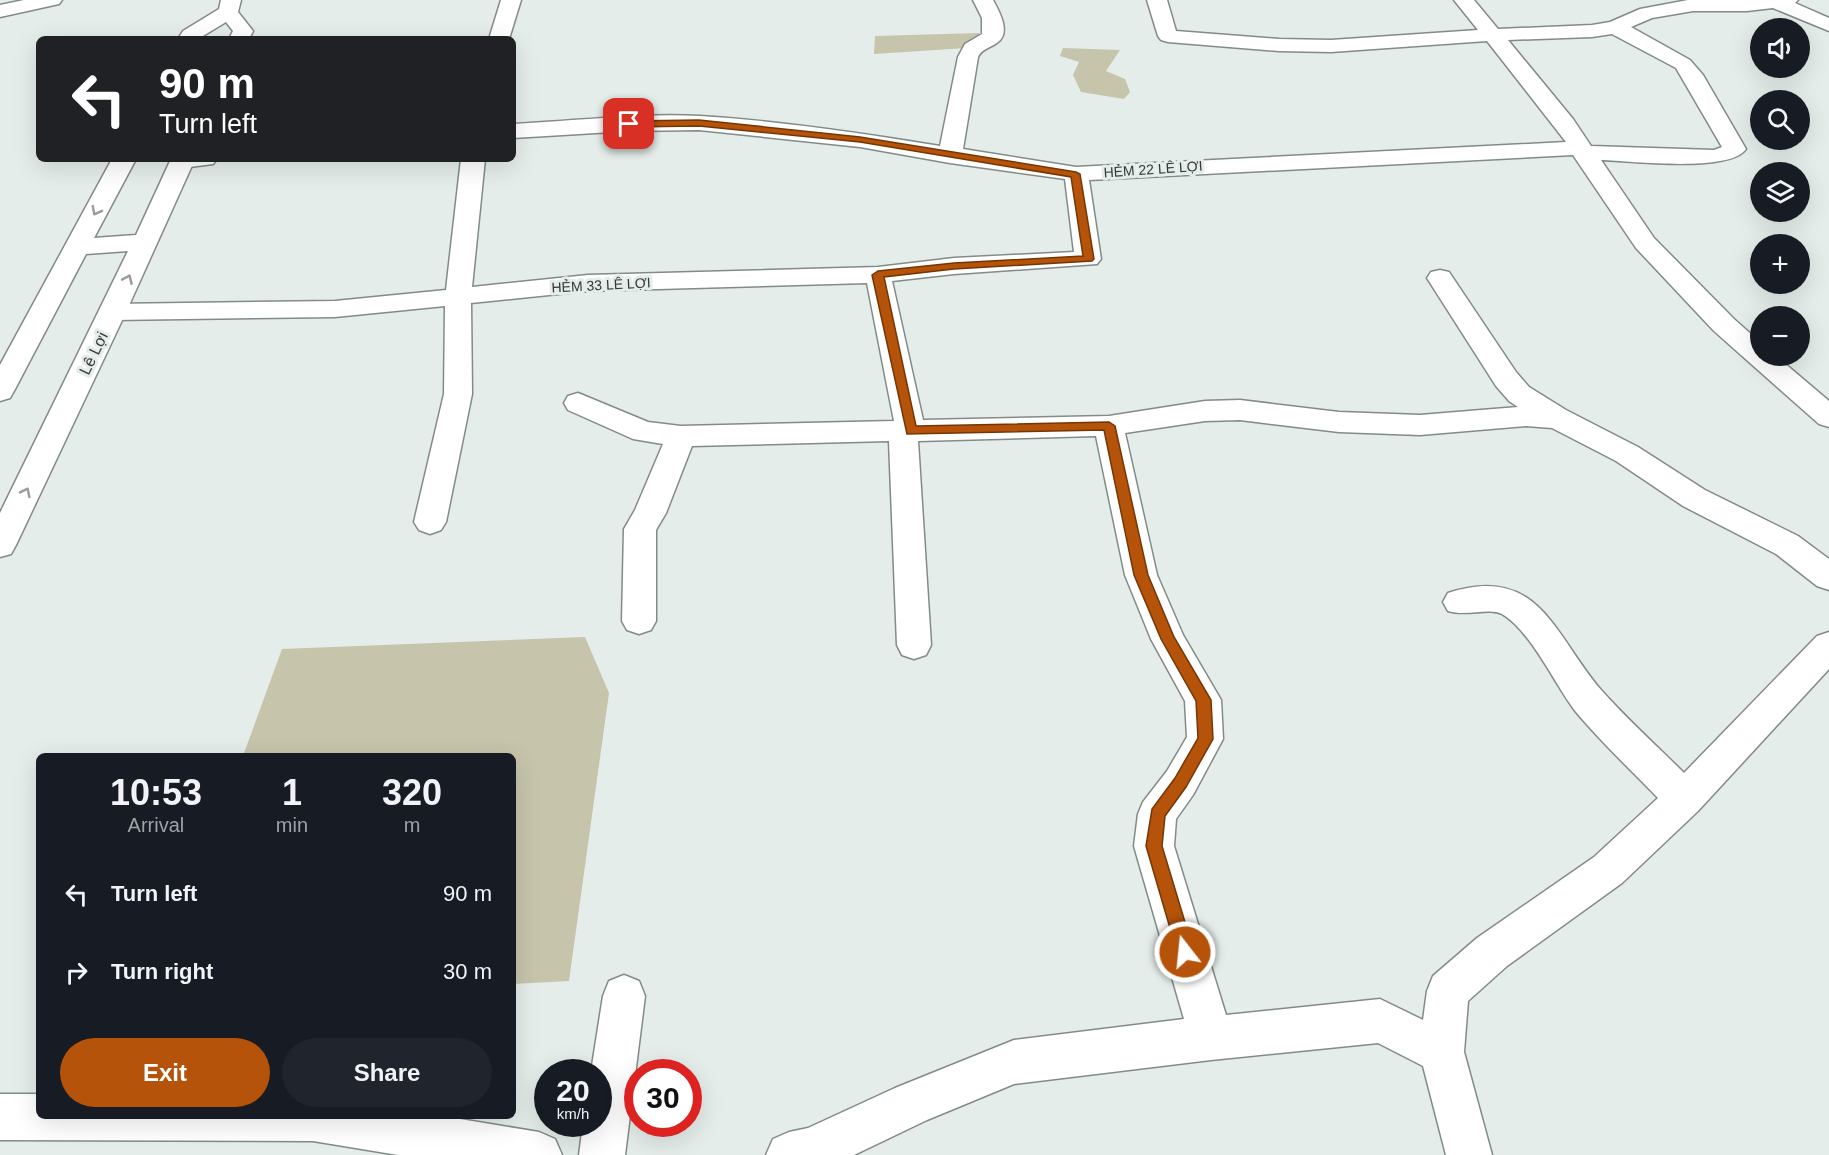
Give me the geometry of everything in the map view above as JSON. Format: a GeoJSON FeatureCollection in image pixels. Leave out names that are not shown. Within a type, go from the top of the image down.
{"type":"FeatureCollection","features":[{"type":"Feature","properties":{"kind":"street"},"geometry":{"type":"LineString","coordinates":[[0,11],[52,0]]}},
{"type":"Feature","properties":{"kind":"street"},"geometry":{"type":"LineString","coordinates":[[500,36],[511,0]]}},
{"type":"Feature","properties":{"kind":"street"},"geometry":{"type":"LineString","coordinates":[[950,156],[968,57],[972,48],[992,37],[995,28],[993,16],[983,0]]}},
{"type":"Feature","properties":{"kind":"street"},"geometry":{"type":"LineString","coordinates":[[1157,0],[1168,36],[1279,45],[1331,46],[1592,31],[1615,27],[1647,13],[1694,5],[1782,1],[1829,25]]}},
{"type":"Feature","properties":{"kind":"street"},"geometry":{"type":"LineString","coordinates":[[1464,0],[1546,99],[1645,243],[1725,325],[1829,417]]}},
{"type":"Feature","properties":{"kind":"street"},"geometry":{"type":"LineString","coordinates":[[190,36],[229,6],[243,31],[240,36]]}},
{"type":"Feature","properties":{"kind":"street","name":"HẺM 22 LÊ LỢI"},"geometry":{"type":"LineString","coordinates":[[516,131],[629,124],[699,123],[860,140],[950,156],[1019,164],[1076,174],[1185,166],[1582,150],[1714,157],[1727,154],[1735,149],[1692,75],[1683,64],[1615,27]]}},
{"type":"Feature","properties":{"kind":"street"},"geometry":{"type":"LineString","coordinates":[[0,391],[122,162]]}},
{"type":"Feature","properties":{"kind":"street","name":"Lê Lợi"},"geometry":{"type":"LineString","coordinates":[[0,545],[113,312],[144,242],[189,162]]}},
{"type":"Feature","properties":{"kind":"street"},"geometry":{"type":"LineString","coordinates":[[430,522],[458,394],[458,297],[473,162]]}},
{"type":"Feature","properties":{"kind":"street","name":"HẺM 33 LÊ LỢI"},"geometry":{"type":"LineString","coordinates":[[113,312],[335,309],[588,284],[878,275],[954,266],[1088,259],[1076,174]]}},
{"type":"Feature","properties":{"kind":"street"},"geometry":{"type":"LineString","coordinates":[[76,247],[144,242]]}},
{"type":"Feature","properties":{"kind":"street"},"geometry":{"type":"LineString","coordinates":[[878,275],[907,431],[914,645]]}},
{"type":"Feature","properties":{"kind":"street"},"geometry":{"type":"LineString","coordinates":[[1440,278],[1506,379],[1519,394],[1557,418],[1627,454],[1694,498],[1787,545],[1829,577]]}},
{"type":"Feature","properties":{"kind":"street"},"geometry":{"type":"LineString","coordinates":[[578,404],[643,432],[681,436],[1109,426],[1205,411],[1240,410],[1339,422],[1420,425],[1526,416],[1557,418]]}},
{"type":"Feature","properties":{"kind":"street"},"geometry":{"type":"LineString","coordinates":[[1109,426],[1141,575],[1168,639],[1203,700],[1205,739],[1180,783],[1157,814],[1154,846],[1211,1038]]}},
{"type":"Feature","properties":{"kind":"street"},"geometry":{"type":"LineString","coordinates":[[639,621],[640,529],[650,513],[681,436]]}},
{"type":"Feature","properties":{"kind":"street"},"geometry":{"type":"LineString","coordinates":[[1460,602],[1494,598],[1514,605],[1533,621],[1589,701],[1684,799]]}},
{"type":"Feature","properties":{"kind":"street"},"geometry":{"type":"LineString","coordinates":[[1469,1155],[1442,1052],[1448,991],[1492,952],[1608,870],[1684,799],[1829,646]]}},
{"type":"Feature","properties":{"kind":"street"},"geometry":{"type":"LineString","coordinates":[[602,1155],[624,996]]}},
{"type":"Feature","properties":{"kind":"street"},"geometry":{"type":"LineString","coordinates":[[789,1155],[811,1151],[911,1104],[1014,1062],[1211,1038],[1380,1022],[1442,1052]]}},
{"type":"Feature","properties":{"kind":"street"},"geometry":{"type":"LineString","coordinates":[[0,1117],[36,1117]]}},
{"type":"Feature","properties":{"kind":"street"},"geometry":{"type":"LineString","coordinates":[[319,1119],[539,1155]]}},
{"type":"Feature","properties":{"kind":"shaded area"},"geometry":{"type":"Polygon","coordinates":[[[979,33],[980,42],[966,48],[874,54],[875,36],[979,33]]]}},
{"type":"Feature","properties":{"kind":"shaded area"},"geometry":{"type":"Polygon","coordinates":[[[1063,48],[1120,50],[1106,71],[1125,79],[1130,92],[1124,99],[1081,92],[1073,75],[1079,62],[1060,56],[1063,48]]]}},
{"type":"Feature","properties":{"kind":"shaded area"},"geometry":{"type":"Polygon","coordinates":[[[585,637],[609,693],[569,981],[516,984],[516,753],[244,753],[282,649],[585,637]]]}},
{"type":"Feature","properties":{"kind":"route"},"geometry":{"type":"LineString","coordinates":[[629,124],[699,123],[860,140],[950,156],[1019,164],[1076,174],[1088,259],[954,266],[878,275],[911,431],[1109,426],[1141,575],[1168,639],[1203,700],[1205,739],[1180,783],[1157,814],[1154,846],[1185,952]]}}]}
